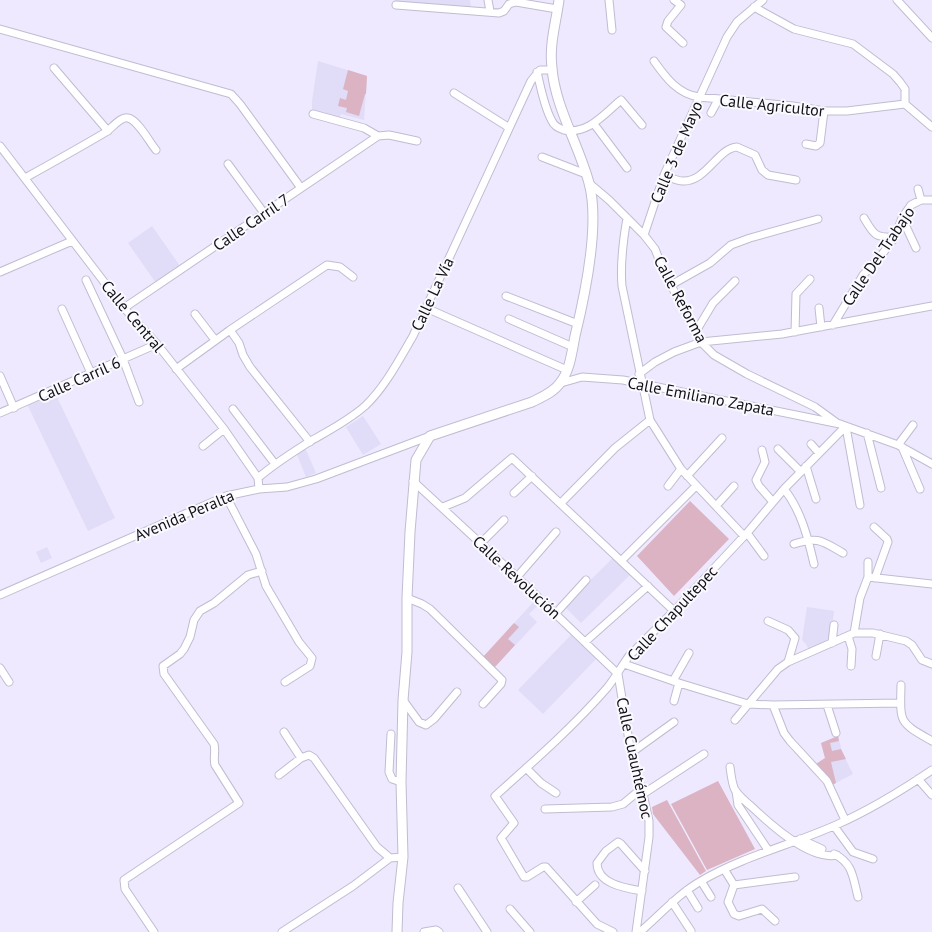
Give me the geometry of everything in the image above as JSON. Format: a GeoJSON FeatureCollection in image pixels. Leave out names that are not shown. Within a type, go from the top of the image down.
{"type":"FeatureCollection","features":[{"type":"Feature","properties":{"kind":"main road"},"geometry":{"type":"LineString","coordinates":[[397,932],[398,903],[404,857],[401,782],[403,700],[407,652],[407,598],[413,481],[416,460],[430,436],[542,398],[561,382],[567,370],[578,324],[591,247],[592,213],[590,184],[556,90],[552,70],[551,47],[558,3]]}},
{"type":"Feature","properties":{"kind":"street"},"geometry":{"type":"LineString","coordinates":[[488,0],[490,11]]}},
{"type":"Feature","properties":{"kind":"street"},"geometry":{"type":"LineString","coordinates":[[609,0],[612,30]]}},
{"type":"Feature","properties":{"kind":"street","name":"Calle 3 de Mayo"},"geometry":{"type":"LineString","coordinates":[[644,234],[664,175],[727,37],[737,22],[763,0]]}},
{"type":"Feature","properties":{"kind":"street"},"geometry":{"type":"LineString","coordinates":[[897,0],[932,38]]}},
{"type":"Feature","properties":{"kind":"street"},"geometry":{"type":"LineString","coordinates":[[396,4],[504,11],[509,4],[516,2],[558,3]]}},
{"type":"Feature","properties":{"kind":"street"},"geometry":{"type":"LineString","coordinates":[[677,2],[666,27],[683,43]]}},
{"type":"Feature","properties":{"kind":"street"},"geometry":{"type":"LineString","coordinates":[[754,7],[794,29],[853,44],[893,74],[905,89],[905,104],[932,127]]}},
{"type":"Feature","properties":{"kind":"street"},"geometry":{"type":"LineString","coordinates":[[0,30],[231,94],[301,188]]}},
{"type":"Feature","properties":{"kind":"street","name":"Calle Agricultor"},"geometry":{"type":"LineString","coordinates":[[654,61],[674,86],[685,93],[699,98],[793,106],[824,111],[847,111],[905,104]]}},
{"type":"Feature","properties":{"kind":"street"},"geometry":{"type":"LineString","coordinates":[[54,68],[108,131]]}},
{"type":"Feature","properties":{"kind":"street"},"geometry":{"type":"LineString","coordinates":[[552,70],[540,70],[537,72],[553,124],[561,129],[571,131],[585,129],[594,124],[621,100],[642,125]]}},
{"type":"Feature","properties":{"kind":"street","name":"Calle La Vía"},"geometry":{"type":"LineString","coordinates":[[258,478],[275,464],[347,420],[365,406],[396,367],[413,336],[508,127],[537,72]]}},
{"type":"Feature","properties":{"kind":"street"},"geometry":{"type":"LineString","coordinates":[[454,93],[508,127]]}},
{"type":"Feature","properties":{"kind":"street"},"geometry":{"type":"LineString","coordinates":[[711,113],[718,100]]}},
{"type":"Feature","properties":{"kind":"street"},"geometry":{"type":"LineString","coordinates":[[806,144],[816,146],[820,143],[824,111]]}},
{"type":"Feature","properties":{"kind":"street"},"geometry":{"type":"LineString","coordinates":[[313,114],[362,127],[378,136],[389,135],[417,141]]}},
{"type":"Feature","properties":{"kind":"street"},"geometry":{"type":"LineString","coordinates":[[25,178],[108,131],[123,119],[129,118],[138,126],[156,150]]}},
{"type":"Feature","properties":{"kind":"street"},"geometry":{"type":"LineString","coordinates":[[594,124],[628,168]]}},
{"type":"Feature","properties":{"kind":"street","name":"Calle Carril 7"},"geometry":{"type":"LineString","coordinates":[[124,308],[378,136]]}},
{"type":"Feature","properties":{"kind":"street","name":"Calle Central"},"geometry":{"type":"LineString","coordinates":[[0,146],[124,308],[158,344],[224,428],[258,478],[259,488]]}},
{"type":"Feature","properties":{"kind":"street"},"geometry":{"type":"LineString","coordinates":[[664,175],[676,180],[688,181],[706,171],[727,150],[737,147],[755,155],[762,170],[768,175],[796,180]]}},
{"type":"Feature","properties":{"kind":"street"},"geometry":{"type":"LineString","coordinates":[[542,157],[586,174]]}},
{"type":"Feature","properties":{"kind":"street"},"geometry":{"type":"LineString","coordinates":[[228,164],[264,213]]}},
{"type":"Feature","properties":{"kind":"street","name":"Calle Reforma"},"geometry":{"type":"LineString","coordinates":[[590,184],[644,234],[655,249],[664,272],[695,333],[714,355],[747,374],[815,407],[843,426]]}},
{"type":"Feature","properties":{"kind":"street"},"geometry":{"type":"LineString","coordinates":[[918,188],[921,200]]}},
{"type":"Feature","properties":{"kind":"street","name":"Calle Del Trabajo"},"geometry":{"type":"LineString","coordinates":[[833,325],[863,276],[895,237],[902,218],[911,205],[921,200],[932,200]]}},
{"type":"Feature","properties":{"kind":"street"},"geometry":{"type":"LineString","coordinates":[[627,218],[622,244],[622,286],[650,420],[681,469],[746,534],[764,556]]}},
{"type":"Feature","properties":{"kind":"street"},"geometry":{"type":"LineString","coordinates":[[864,218],[872,232],[880,238],[895,237]]}},
{"type":"Feature","properties":{"kind":"street"},"geometry":{"type":"LineString","coordinates":[[902,218],[916,248]]}},
{"type":"Feature","properties":{"kind":"street"},"geometry":{"type":"LineString","coordinates":[[671,285],[710,263],[731,245],[818,219]]}},
{"type":"Feature","properties":{"kind":"street"},"geometry":{"type":"LineString","coordinates":[[0,272],[72,241]]}},
{"type":"Feature","properties":{"kind":"street"},"geometry":{"type":"LineString","coordinates":[[176,369],[215,340],[327,265],[340,267],[353,277]]}},
{"type":"Feature","properties":{"kind":"street"},"geometry":{"type":"LineString","coordinates":[[795,332],[796,294],[810,279]]}},
{"type":"Feature","properties":{"kind":"street"},"geometry":{"type":"LineString","coordinates":[[86,280],[123,360],[139,402]]}},
{"type":"Feature","properties":{"kind":"street"},"geometry":{"type":"LineString","coordinates":[[695,333],[713,303],[735,281]]}},
{"type":"Feature","properties":{"kind":"street"},"geometry":{"type":"LineString","coordinates":[[506,296],[578,324]]}},
{"type":"Feature","properties":{"kind":"street"},"geometry":{"type":"LineString","coordinates":[[639,374],[655,362],[674,352],[701,342],[795,332],[932,307]]}},
{"type":"Feature","properties":{"kind":"street"},"geometry":{"type":"LineString","coordinates":[[426,308],[567,370]]}},
{"type":"Feature","properties":{"kind":"street"},"geometry":{"type":"LineString","coordinates":[[819,308],[821,327]]}},
{"type":"Feature","properties":{"kind":"street"},"geometry":{"type":"LineString","coordinates":[[62,309],[91,373]]}},
{"type":"Feature","properties":{"kind":"street"},"geometry":{"type":"LineString","coordinates":[[195,314],[215,340]]}},
{"type":"Feature","properties":{"kind":"street"},"geometry":{"type":"LineString","coordinates":[[509,319],[573,347]]}},
{"type":"Feature","properties":{"kind":"street"},"geometry":{"type":"LineString","coordinates":[[230,330],[240,343],[243,355],[250,367],[310,442]]}},
{"type":"Feature","properties":{"kind":"street","name":"Calle Carril 6"},"geometry":{"type":"LineString","coordinates":[[1,411],[14,408],[158,344]]}},
{"type":"Feature","properties":{"kind":"street"},"geometry":{"type":"LineString","coordinates":[[0,376],[14,408]]}},
{"type":"Feature","properties":{"kind":"street","name":"Calle Emiliano Zapata"},"geometry":{"type":"LineString","coordinates":[[561,382],[582,377],[595,377],[642,384],[843,426]]}},
{"type":"Feature","properties":{"kind":"street"},"geometry":{"type":"LineString","coordinates":[[232,409],[275,464]]}},
{"type":"Feature","properties":{"kind":"street"},"geometry":{"type":"LineString","coordinates":[[561,503],[615,448],[650,420]]}},
{"type":"Feature","properties":{"kind":"street"},"geometry":{"type":"LineString","coordinates":[[900,446],[913,425]]}},
{"type":"Feature","properties":{"kind":"street"},"geometry":{"type":"LineString","coordinates":[[860,505],[843,426],[900,446],[932,464]]}},
{"type":"Feature","properties":{"kind":"street","name":"Calle Chapultepec"},"geometry":{"type":"LineString","coordinates":[[576,902],[546,866],[524,877],[501,838],[514,823],[495,796],[578,718],[618,674],[629,656],[746,534],[784,489],[842,430],[843,426]]}},
{"type":"Feature","properties":{"kind":"street"},"geometry":{"type":"LineString","coordinates":[[203,446],[224,428]]}},
{"type":"Feature","properties":{"kind":"street"},"geometry":{"type":"LineString","coordinates":[[867,433],[881,488]]}},
{"type":"Feature","properties":{"kind":"street","name":"Avenida Peralta"},"geometry":{"type":"LineString","coordinates":[[0,595],[226,496],[259,488],[280,488],[316,479],[430,436]]}},
{"type":"Feature","properties":{"kind":"street"},"geometry":{"type":"LineString","coordinates":[[687,476],[722,438]]}},
{"type":"Feature","properties":{"kind":"street"},"geometry":{"type":"LineString","coordinates":[[811,444],[820,453]]}},
{"type":"Feature","properties":{"kind":"street"},"geometry":{"type":"LineString","coordinates":[[900,446],[920,489]]}},
{"type":"Feature","properties":{"kind":"street"},"geometry":{"type":"LineString","coordinates":[[778,449],[804,469],[816,500]]}},
{"type":"Feature","properties":{"kind":"street"},"geometry":{"type":"LineString","coordinates":[[762,450],[765,462],[756,480],[773,502]]}},
{"type":"Feature","properties":{"kind":"street"},"geometry":{"type":"LineString","coordinates":[[442,507],[464,498],[511,458],[622,560],[674,611]]}},
{"type":"Feature","properties":{"kind":"street"},"geometry":{"type":"LineString","coordinates":[[668,486],[681,469]]}},
{"type":"Feature","properties":{"kind":"street"},"geometry":{"type":"LineString","coordinates":[[514,492],[532,476]]}},
{"type":"Feature","properties":{"kind":"street","name":"Calle Revolución"},"geometry":{"type":"LineString","coordinates":[[413,481],[518,577],[618,674]]}},
{"type":"Feature","properties":{"kind":"street"},"geometry":{"type":"LineString","coordinates":[[622,560],[696,486]]}},
{"type":"Feature","properties":{"kind":"street"},"geometry":{"type":"LineString","coordinates":[[716,506],[734,486]]}},
{"type":"Feature","properties":{"kind":"street"},"geometry":{"type":"LineString","coordinates":[[784,489],[798,511],[814,564]]}},
{"type":"Feature","properties":{"kind":"street"},"geometry":{"type":"LineString","coordinates":[[226,496],[256,554],[270,593],[299,642],[312,658],[310,666],[285,682]]}},
{"type":"Feature","properties":{"kind":"street"},"geometry":{"type":"LineString","coordinates":[[481,543],[504,520]]}},
{"type":"Feature","properties":{"kind":"street"},"geometry":{"type":"LineString","coordinates":[[851,666],[851,634],[860,598],[888,542],[874,527]]}},
{"type":"Feature","properties":{"kind":"street"},"geometry":{"type":"LineString","coordinates":[[518,577],[556,532]]}},
{"type":"Feature","properties":{"kind":"street"},"geometry":{"type":"LineString","coordinates":[[794,544],[808,539],[821,541],[843,552]]}},
{"type":"Feature","properties":{"kind":"street"},"geometry":{"type":"LineString","coordinates":[[868,562],[872,577]]}},
{"type":"Feature","properties":{"kind":"street"},"geometry":{"type":"LineString","coordinates":[[154,932],[125,889],[124,880],[238,803],[215,765],[213,759],[215,747],[213,742],[164,674],[164,666],[184,649],[190,637],[194,620],[200,611],[214,603],[248,575],[262,571]]}},
{"type":"Feature","properties":{"kind":"street"},"geometry":{"type":"LineString","coordinates":[[872,577],[932,584]]}},
{"type":"Feature","properties":{"kind":"street"},"geometry":{"type":"LineString","coordinates":[[556,613],[586,580]]}},
{"type":"Feature","properties":{"kind":"street"},"geometry":{"type":"LineString","coordinates":[[585,642],[648,586]]}},
{"type":"Feature","properties":{"kind":"street"},"geometry":{"type":"LineString","coordinates":[[407,598],[430,609],[502,680],[501,684],[483,704]]}},
{"type":"Feature","properties":{"kind":"street"},"geometry":{"type":"LineString","coordinates":[[768,621],[788,630],[795,638],[788,662]]}},
{"type":"Feature","properties":{"kind":"street"},"geometry":{"type":"LineString","coordinates":[[832,643],[834,625]]}},
{"type":"Feature","properties":{"kind":"street"},"geometry":{"type":"LineString","coordinates":[[735,720],[772,675],[788,662],[851,634],[865,632],[906,641],[912,645],[922,660],[932,664]]}},
{"type":"Feature","properties":{"kind":"street"},"geometry":{"type":"LineString","coordinates":[[876,656],[880,634]]}},
{"type":"Feature","properties":{"kind":"street"},"geometry":{"type":"LineString","coordinates":[[674,701],[676,682],[689,653]]}},
{"type":"Feature","properties":{"kind":"street"},"geometry":{"type":"LineString","coordinates":[[624,664],[748,704],[773,706],[900,703]]}},
{"type":"Feature","properties":{"kind":"street"},"geometry":{"type":"LineString","coordinates":[[0,668],[9,682]]}},
{"type":"Feature","properties":{"kind":"street","name":"Calle Cuauhtémoc"},"geometry":{"type":"LineString","coordinates":[[618,674],[631,753],[649,821],[640,932]]}},
{"type":"Feature","properties":{"kind":"street"},"geometry":{"type":"LineString","coordinates":[[901,686],[900,703],[905,724],[932,741]]}},
{"type":"Feature","properties":{"kind":"street"},"geometry":{"type":"LineString","coordinates":[[403,700],[419,722],[426,725],[434,719],[458,692]]}},
{"type":"Feature","properties":{"kind":"street"},"geometry":{"type":"LineString","coordinates":[[827,705],[836,733]]}},
{"type":"Feature","properties":{"kind":"street"},"geometry":{"type":"LineString","coordinates":[[773,706],[784,733],[827,781],[845,820]]}},
{"type":"Feature","properties":{"kind":"street"},"geometry":{"type":"LineString","coordinates":[[631,753],[674,722]]}},
{"type":"Feature","properties":{"kind":"street"},"geometry":{"type":"LineString","coordinates":[[284,732],[301,758]]}},
{"type":"Feature","properties":{"kind":"street"},"geometry":{"type":"LineString","coordinates":[[391,734],[389,772],[392,779],[401,782]]}},
{"type":"Feature","properties":{"kind":"street"},"geometry":{"type":"LineString","coordinates":[[545,809],[612,808],[623,804],[704,754]]}},
{"type":"Feature","properties":{"kind":"street"},"geometry":{"type":"LineString","coordinates":[[279,775],[301,758],[309,755],[314,758],[377,847],[390,858]]}},
{"type":"Feature","properties":{"kind":"street"},"geometry":{"type":"LineString","coordinates":[[526,768],[541,783],[556,793]]}},
{"type":"Feature","properties":{"kind":"street"},"geometry":{"type":"LineString","coordinates":[[730,768],[738,805],[768,850]]}},
{"type":"Feature","properties":{"kind":"street"},"geometry":{"type":"LineString","coordinates":[[640,932],[672,902],[701,881],[768,850],[834,826],[886,801],[932,770]]}},
{"type":"Feature","properties":{"kind":"street"},"geometry":{"type":"LineString","coordinates":[[918,779],[932,796]]}},
{"type":"Feature","properties":{"kind":"street"},"geometry":{"type":"LineString","coordinates":[[736,791],[761,816],[797,840],[827,855],[837,855],[846,861],[849,865],[858,897]]}},
{"type":"Feature","properties":{"kind":"street"},"geometry":{"type":"LineString","coordinates":[[834,826],[853,852],[873,858]]}},
{"type":"Feature","properties":{"kind":"street"},"geometry":{"type":"LineString","coordinates":[[642,891],[609,882],[598,872],[597,862],[606,851],[618,842],[645,871]]}},
{"type":"Feature","properties":{"kind":"street"},"geometry":{"type":"LineString","coordinates":[[282,932],[353,886],[390,858],[404,857]]}},
{"type":"Feature","properties":{"kind":"street"},"geometry":{"type":"LineString","coordinates":[[724,869],[734,885]]}},
{"type":"Feature","properties":{"kind":"street"},"geometry":{"type":"LineString","coordinates":[[734,885],[794,877]]}},
{"type":"Feature","properties":{"kind":"street"},"geometry":{"type":"LineString","coordinates":[[701,881],[711,897]]}},
{"type":"Feature","properties":{"kind":"street"},"geometry":{"type":"LineString","coordinates":[[596,885],[576,902],[597,924],[613,932]]}},
{"type":"Feature","properties":{"kind":"street"},"geometry":{"type":"LineString","coordinates":[[734,885],[728,902],[734,914],[740,916],[762,909],[775,921]]}},
{"type":"Feature","properties":{"kind":"street"},"geometry":{"type":"LineString","coordinates":[[458,888],[487,932]]}},
{"type":"Feature","properties":{"kind":"street"},"geometry":{"type":"LineString","coordinates":[[687,890],[698,908]]}},
{"type":"Feature","properties":{"kind":"street"},"geometry":{"type":"LineString","coordinates":[[672,902],[691,930]]}},
{"type":"Feature","properties":{"kind":"street"},"geometry":{"type":"LineString","coordinates":[[510,909],[530,932]]}},
{"type":"Feature","properties":{"kind":"street"},"geometry":{"type":"LineString","coordinates":[[424,932],[436,930],[440,932]]}},
{"type":"Feature","properties":{"kind":"shaded area"},"geometry":{"type":"Polygon","coordinates":[[[394,0],[470,0],[471,8],[396,2],[394,0]]]}},
{"type":"Feature","properties":{"kind":"shaded area"},"geometry":{"type":"Polygon","coordinates":[[[318,61],[367,76],[364,120],[341,114],[339,119],[312,112],[318,61]]]}},
{"type":"Feature","properties":{"kind":"shaded area"},"geometry":{"type":"Polygon","coordinates":[[[348,70],[367,76],[366,94],[359,116],[346,112],[347,108],[338,106],[340,98],[346,100],[348,91],[343,89],[348,70]]]}},
{"type":"Feature","properties":{"kind":"shaded area"},"geometry":{"type":"Polygon","coordinates":[[[152,226],[180,266],[156,283],[128,243],[152,226]]]}},
{"type":"Feature","properties":{"kind":"shaded area"},"geometry":{"type":"Polygon","coordinates":[[[54,391],[115,518],[88,531],[27,404],[54,391]]]}},
{"type":"Feature","properties":{"kind":"shaded area"},"geometry":{"type":"Polygon","coordinates":[[[363,416],[381,444],[363,455],[346,427],[363,416]]]}},
{"type":"Feature","properties":{"kind":"shaded area"},"geometry":{"type":"Polygon","coordinates":[[[305,448],[316,473],[306,477],[296,452],[305,448]]]}},
{"type":"Feature","properties":{"kind":"shaded area"},"geometry":{"type":"Polygon","coordinates":[[[690,501],[729,539],[674,596],[637,556],[690,501]]]}},
{"type":"Feature","properties":{"kind":"shaded area"},"geometry":{"type":"Polygon","coordinates":[[[47,547],[52,558],[41,563],[36,552],[47,547]]]}},
{"type":"Feature","properties":{"kind":"shaded area"},"geometry":{"type":"Polygon","coordinates":[[[615,556],[632,573],[581,623],[564,606],[615,556]]]}},
{"type":"Feature","properties":{"kind":"shaded area"},"geometry":{"type":"Polygon","coordinates":[[[538,597],[542,601],[529,614],[537,622],[494,668],[483,657],[538,597]]]}},
{"type":"Feature","properties":{"kind":"shaded area"},"geometry":{"type":"Polygon","coordinates":[[[807,607],[834,611],[830,640],[809,650],[802,640],[807,607]]]}},
{"type":"Feature","properties":{"kind":"shaded area"},"geometry":{"type":"Polygon","coordinates":[[[514,623],[519,627],[508,639],[515,645],[494,668],[483,657],[514,623]]]}},
{"type":"Feature","properties":{"kind":"shaded area"},"geometry":{"type":"Polygon","coordinates":[[[571,635],[596,659],[543,714],[518,690],[571,635]]]}},
{"type":"Feature","properties":{"kind":"shaded area"},"geometry":{"type":"Polygon","coordinates":[[[838,736],[842,752],[853,774],[832,785],[816,764],[825,758],[821,743],[838,736]]]}},
{"type":"Feature","properties":{"kind":"shaded area"},"geometry":{"type":"Polygon","coordinates":[[[838,736],[839,741],[830,743],[832,751],[841,749],[846,759],[831,762],[836,783],[832,785],[816,764],[825,758],[821,743],[838,736]]]}},
{"type":"Feature","properties":{"kind":"shaded area"},"geometry":{"type":"Polygon","coordinates":[[[718,781],[755,849],[707,870],[671,804],[718,781]]]}},
{"type":"Feature","properties":{"kind":"shaded area"},"geometry":{"type":"Polygon","coordinates":[[[667,800],[706,871],[700,875],[653,814],[652,807],[667,800]]]}}]}
